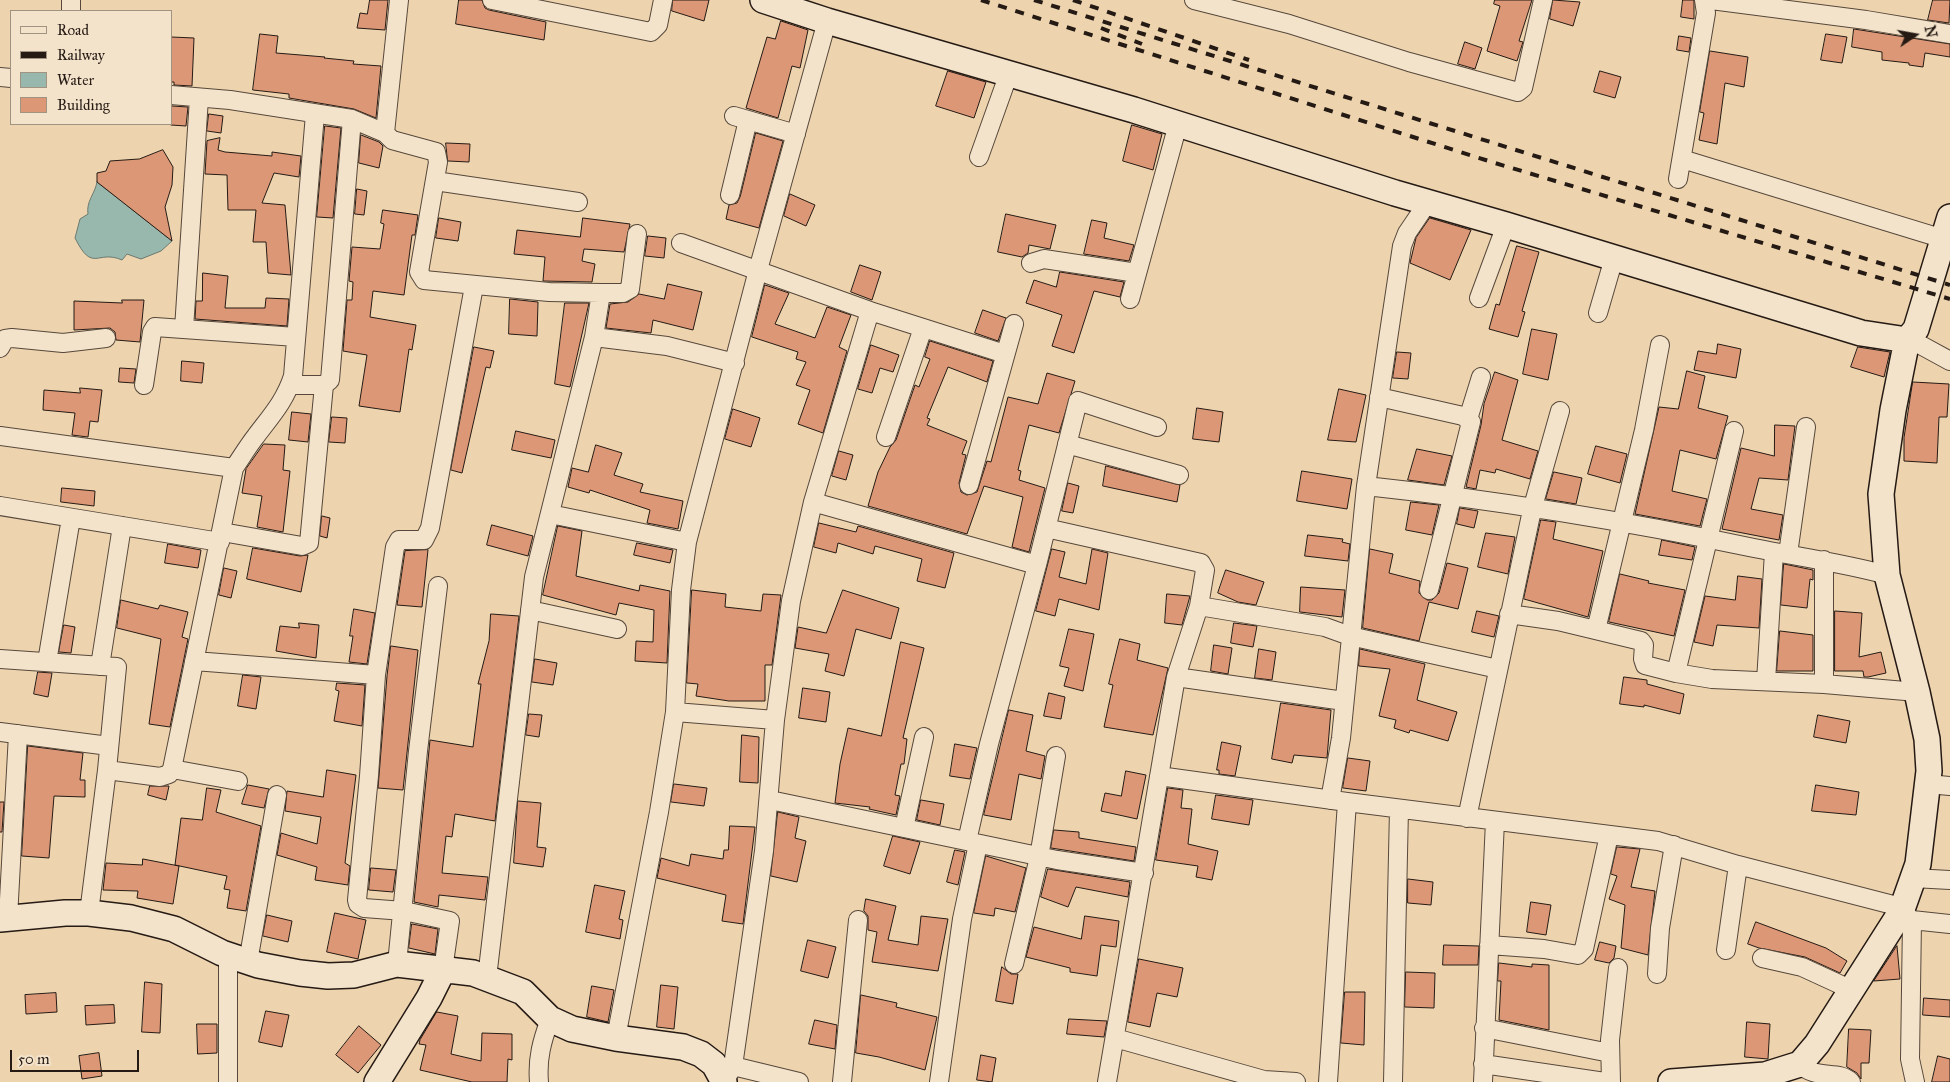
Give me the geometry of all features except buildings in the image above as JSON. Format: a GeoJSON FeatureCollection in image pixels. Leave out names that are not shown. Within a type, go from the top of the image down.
{"type":"FeatureCollection","features":[{"type":"Feature","properties":{"kind":"street"},"geometry":{"type":"LineString","coordinates":[[385,134],[398,0]]}},
{"type":"Feature","properties":{"kind":"street"},"geometry":{"type":"LineString","coordinates":[[492,0],[532,4],[651,32],[658,25],[664,0]]}},
{"type":"Feature","properties":{"kind":"street"},"geometry":{"type":"LineString","coordinates":[[763,0],[827,21],[1178,124],[1395,193],[1861,333],[1950,349]]}},
{"type":"Feature","properties":{"kind":"street"},"geometry":{"type":"LineString","coordinates":[[1194,0],[1288,24],[1409,62],[1518,92],[1524,88],[1543,0]]}},
{"type":"Feature","properties":{"kind":"street"},"geometry":{"type":"LineString","coordinates":[[1678,179],[1706,13],[1704,0]]}},
{"type":"Feature","properties":{"kind":"street"},"geometry":{"type":"LineString","coordinates":[[1711,0],[1866,20],[1950,34]]}},
{"type":"Feature","properties":{"kind":"street"},"geometry":{"type":"LineString","coordinates":[[616,1038],[659,812],[675,712],[681,590],[687,542],[758,270],[827,21]]}},
{"type":"Feature","properties":{"kind":"street"},"geometry":{"type":"LineString","coordinates":[[979,158],[1009,73]]}},
{"type":"Feature","properties":{"kind":"street"},"geometry":{"type":"LineString","coordinates":[[172,95],[230,100],[352,120],[385,134],[392,140],[436,152],[438,162],[420,272],[421,277],[429,282],[549,292],[624,293],[630,289],[637,234]]}},
{"type":"Feature","properties":{"kind":"street"},"geometry":{"type":"LineString","coordinates":[[184,329],[199,98]]}},
{"type":"Feature","properties":{"kind":"street"},"geometry":{"type":"LineString","coordinates":[[107,770],[160,777],[170,774],[172,769],[234,468],[255,436],[277,411],[288,393],[290,385],[296,337],[314,114]]}},
{"type":"Feature","properties":{"kind":"street"},"geometry":{"type":"LineString","coordinates":[[730,195],[741,118],[796,134]]}},
{"type":"Feature","properties":{"kind":"street"},"geometry":{"type":"LineString","coordinates":[[290,385],[324,385],[330,380],[352,120]]}},
{"type":"Feature","properties":{"kind":"street"},"geometry":{"type":"LineString","coordinates":[[1130,299],[1178,124]]}},
{"type":"Feature","properties":{"kind":"street"},"geometry":{"type":"LineString","coordinates":[[1682,159],[1948,232],[1916,329],[1893,410],[1881,494],[1887,575],[1917,692],[1926,739],[1929,771],[1939,785],[1913,878],[1907,915],[1910,1059],[1915,1082]]}},
{"type":"Feature","properties":{"kind":"street"},"geometry":{"type":"LineString","coordinates":[[435,181],[578,202]]}},
{"type":"Feature","properties":{"kind":"street"},"geometry":{"type":"LineString","coordinates":[[1328,1082],[1338,762],[1366,486],[1402,246],[1407,233],[1428,202]]}},
{"type":"Feature","properties":{"kind":"street"},"geometry":{"type":"LineString","coordinates":[[1479,298],[1506,225]]}},
{"type":"Feature","properties":{"kind":"street"},"geometry":{"type":"LineString","coordinates":[[681,243],[870,310],[1005,354]]}},
{"type":"Feature","properties":{"kind":"street"},"geometry":{"type":"LineString","coordinates":[[1598,314],[1614,258]]}},
{"type":"Feature","properties":{"kind":"street"},"geometry":{"type":"LineString","coordinates":[[1031,263],[1044,259],[1136,273]]}},
{"type":"Feature","properties":{"kind":"street"},"geometry":{"type":"LineString","coordinates":[[377,1082],[429,998],[443,970],[450,921],[404,911],[364,908],[358,904],[357,900],[369,776],[376,674],[396,543],[402,540],[424,540],[430,528],[474,286]]}},
{"type":"Feature","properties":{"kind":"street"},"geometry":{"type":"LineString","coordinates":[[487,978],[534,578],[576,419],[594,337],[601,293]]}},
{"type":"Feature","properties":{"kind":"street"},"geometry":{"type":"LineString","coordinates":[[726,1078],[770,800],[775,720],[791,601],[813,502],[870,310]]}},
{"type":"Feature","properties":{"kind":"street"},"geometry":{"type":"LineString","coordinates":[[969,485],[1014,324]]}},
{"type":"Feature","properties":{"kind":"street"},"geometry":{"type":"LineString","coordinates":[[144,385],[153,329],[157,327],[296,337]]}},
{"type":"Feature","properties":{"kind":"street"},"geometry":{"type":"LineString","coordinates":[[886,437],[923,328]]}},
{"type":"Feature","properties":{"kind":"street"},"geometry":{"type":"LineString","coordinates":[[594,337],[667,346],[735,363]]}},
{"type":"Feature","properties":{"kind":"street"},"geometry":{"type":"LineString","coordinates":[[0,348],[5,339],[12,338],[62,343],[106,338]]}},
{"type":"Feature","properties":{"kind":"street"},"geometry":{"type":"LineString","coordinates":[[1912,342],[1950,361]]}},
{"type":"Feature","properties":{"kind":"street"},"geometry":{"type":"LineString","coordinates":[[1596,630],[1622,522],[1660,345]]}},
{"type":"Feature","properties":{"kind":"street"},"geometry":{"type":"LineString","coordinates":[[1429,590],[1471,426],[1468,418],[1481,377]]}},
{"type":"Feature","properties":{"kind":"street"},"geometry":{"type":"LineString","coordinates":[[0,506],[122,526],[302,546],[309,543],[324,385]]}},
{"type":"Feature","properties":{"kind":"street"},"geometry":{"type":"LineString","coordinates":[[1379,397],[1468,418]]}},
{"type":"Feature","properties":{"kind":"street"},"geometry":{"type":"LineString","coordinates":[[939,1082],[989,744],[1037,565],[1078,401],[1157,427]]}},
{"type":"Feature","properties":{"kind":"street"},"geometry":{"type":"LineString","coordinates":[[1467,818],[1532,510],[1560,411]]}},
{"type":"Feature","properties":{"kind":"street"},"geometry":{"type":"LineString","coordinates":[[1766,682],[1781,553],[1806,427]]}},
{"type":"Feature","properties":{"kind":"street"},"geometry":{"type":"LineString","coordinates":[[1676,673],[1734,431]]}},
{"type":"Feature","properties":{"kind":"street"},"geometry":{"type":"LineString","coordinates":[[0,436],[234,468]]}},
{"type":"Feature","properties":{"kind":"street"},"geometry":{"type":"LineString","coordinates":[[1067,444],[1179,475]]}},
{"type":"Feature","properties":{"kind":"street"},"geometry":{"type":"LineString","coordinates":[[1366,486],[1453,496],[1532,510],[1622,522],[1824,560],[1887,575]]}},
{"type":"Feature","properties":{"kind":"street"},"geometry":{"type":"LineString","coordinates":[[813,502],[1037,565]]}},
{"type":"Feature","properties":{"kind":"street"},"geometry":{"type":"LineString","coordinates":[[550,514],[687,542]]}},
{"type":"Feature","properties":{"kind":"street"},"geometry":{"type":"LineString","coordinates":[[47,662],[70,518]]}},
{"type":"Feature","properties":{"kind":"street"},"geometry":{"type":"LineString","coordinates":[[100,666],[122,526]]}},
{"type":"Feature","properties":{"kind":"street"},"geometry":{"type":"LineString","coordinates":[[1046,528],[1201,563],[1205,570],[1198,606],[1176,677],[1107,1082]]}},
{"type":"Feature","properties":{"kind":"street"},"geometry":{"type":"LineString","coordinates":[[1824,560],[1824,684]]}},
{"type":"Feature","properties":{"kind":"street"},"geometry":{"type":"LineString","coordinates":[[397,964],[404,911],[418,751],[438,586]]}},
{"type":"Feature","properties":{"kind":"street"},"geometry":{"type":"LineString","coordinates":[[1198,606],[1325,626],[1350,636],[1498,669]]}},
{"type":"Feature","properties":{"kind":"street"},"geometry":{"type":"LineString","coordinates":[[530,610],[617,628]]}},
{"type":"Feature","properties":{"kind":"street"},"geometry":{"type":"LineString","coordinates":[[1509,614],[1596,630],[1641,641],[1644,646],[1643,659],[1645,665],[1676,673],[1712,679],[1824,684],[1917,692]]}},
{"type":"Feature","properties":{"kind":"street"},"geometry":{"type":"LineString","coordinates":[[0,659],[117,667],[107,770],[89,913]]}},
{"type":"Feature","properties":{"kind":"street"},"geometry":{"type":"LineString","coordinates":[[194,661],[376,674]]}},
{"type":"Feature","properties":{"kind":"street"},"geometry":{"type":"LineString","coordinates":[[1176,677],[1344,701]]}},
{"type":"Feature","properties":{"kind":"street"},"geometry":{"type":"LineString","coordinates":[[675,712],[775,720]]}},
{"type":"Feature","properties":{"kind":"street"},"geometry":{"type":"LineString","coordinates":[[0,732],[109,746]]}},
{"type":"Feature","properties":{"kind":"street"},"geometry":{"type":"LineString","coordinates":[[18,734],[4,919],[65,913],[89,913],[131,918],[174,928],[238,959],[300,973],[328,976],[354,975],[397,964],[473,973],[523,992],[550,1019],[572,1029],[616,1038],[683,1047],[701,1054],[714,1064],[726,1078],[799,1082]]}},
{"type":"Feature","properties":{"kind":"street"},"geometry":{"type":"LineString","coordinates":[[904,828],[924,737]]}},
{"type":"Feature","properties":{"kind":"street"},"geometry":{"type":"LineString","coordinates":[[1014,964],[1039,857],[1056,756]]}},
{"type":"Feature","properties":{"kind":"street"},"geometry":{"type":"LineString","coordinates":[[172,769],[238,781]]}},
{"type":"Feature","properties":{"kind":"street"},"geometry":{"type":"LineString","coordinates":[[1159,776],[1674,845],[1738,865],[1898,906],[1907,915],[1950,924]]}},
{"type":"Feature","properties":{"kind":"street"},"geometry":{"type":"LineString","coordinates":[[228,1082],[238,959],[277,795]]}},
{"type":"Feature","properties":{"kind":"street"},"geometry":{"type":"LineString","coordinates":[[770,800],[1039,857],[1144,873]]}},
{"type":"Feature","properties":{"kind":"street"},"geometry":{"type":"LineString","coordinates":[[1393,1082],[1399,809]]}},
{"type":"Feature","properties":{"kind":"street"},"geometry":{"type":"LineString","coordinates":[[1483,1082],[1495,821]]}},
{"type":"Feature","properties":{"kind":"street"},"geometry":{"type":"LineString","coordinates":[[1489,945],[1544,949],[1578,955],[1584,949],[1609,836]]}},
{"type":"Feature","properties":{"kind":"street"},"geometry":{"type":"LineString","coordinates":[[1657,974],[1660,928],[1674,845]]}},
{"type":"Feature","properties":{"kind":"street"},"geometry":{"type":"LineString","coordinates":[[1726,950],[1738,865]]}},
{"type":"Feature","properties":{"kind":"street"},"geometry":{"type":"LineString","coordinates":[[1913,878],[1950,880]]}},
{"type":"Feature","properties":{"kind":"street"},"geometry":{"type":"LineString","coordinates":[[1785,1072],[1817,1044],[1852,990],[1907,915]]}},
{"type":"Feature","properties":{"kind":"street"},"geometry":{"type":"LineString","coordinates":[[842,1082],[858,920]]}},
{"type":"Feature","properties":{"kind":"street"},"geometry":{"type":"LineString","coordinates":[[1762,958],[1802,967],[1852,990]]}},
{"type":"Feature","properties":{"kind":"street"},"geometry":{"type":"LineString","coordinates":[[1611,1082],[1612,1004],[1618,968]]}},
{"type":"Feature","properties":{"kind":"street"},"geometry":{"type":"LineString","coordinates":[[539,1082],[538,1057],[541,1041],[550,1019]]}},
{"type":"Feature","properties":{"kind":"street"},"geometry":{"type":"LineString","coordinates":[[1484,1028],[1610,1053]]}},
{"type":"Feature","properties":{"kind":"street"},"geometry":{"type":"LineString","coordinates":[[1115,1038],[1274,1082],[1296,1082]]}},
{"type":"Feature","properties":{"kind":"street"},"geometry":{"type":"LineString","coordinates":[[1483,1064],[1604,1082]]}},
{"type":"Feature","properties":{"kind":"street"},"geometry":{"type":"LineString","coordinates":[[1671,1082],[1703,1082],[1785,1072],[1842,1077],[1851,1082]]}},
{"type":"Feature","properties":{"kind":"water"},"geometry":{"type":"Polygon","coordinates":[[[97,182],[172,241],[161,251],[141,259],[127,254],[122,260],[114,257],[91,258],[86,255],[75,238],[80,219],[88,214],[89,201],[97,182]]]}},
{"type":"Feature","properties":{"kind":"railway"},"geometry":{"type":"LineString","coordinates":[[981,0],[1495,163],[1950,299]]}},
{"type":"Feature","properties":{"kind":"railway"},"geometry":{"type":"LineString","coordinates":[[1034,0],[1950,285]]}},
{"type":"Feature","properties":{"kind":"railway"},"geometry":{"type":"LineString","coordinates":[[1073,0],[1249,60]]}},
{"type":"Feature","properties":{"kind":"railway"},"geometry":{"type":"LineString","coordinates":[[1101,28],[1142,44]]}}]}
